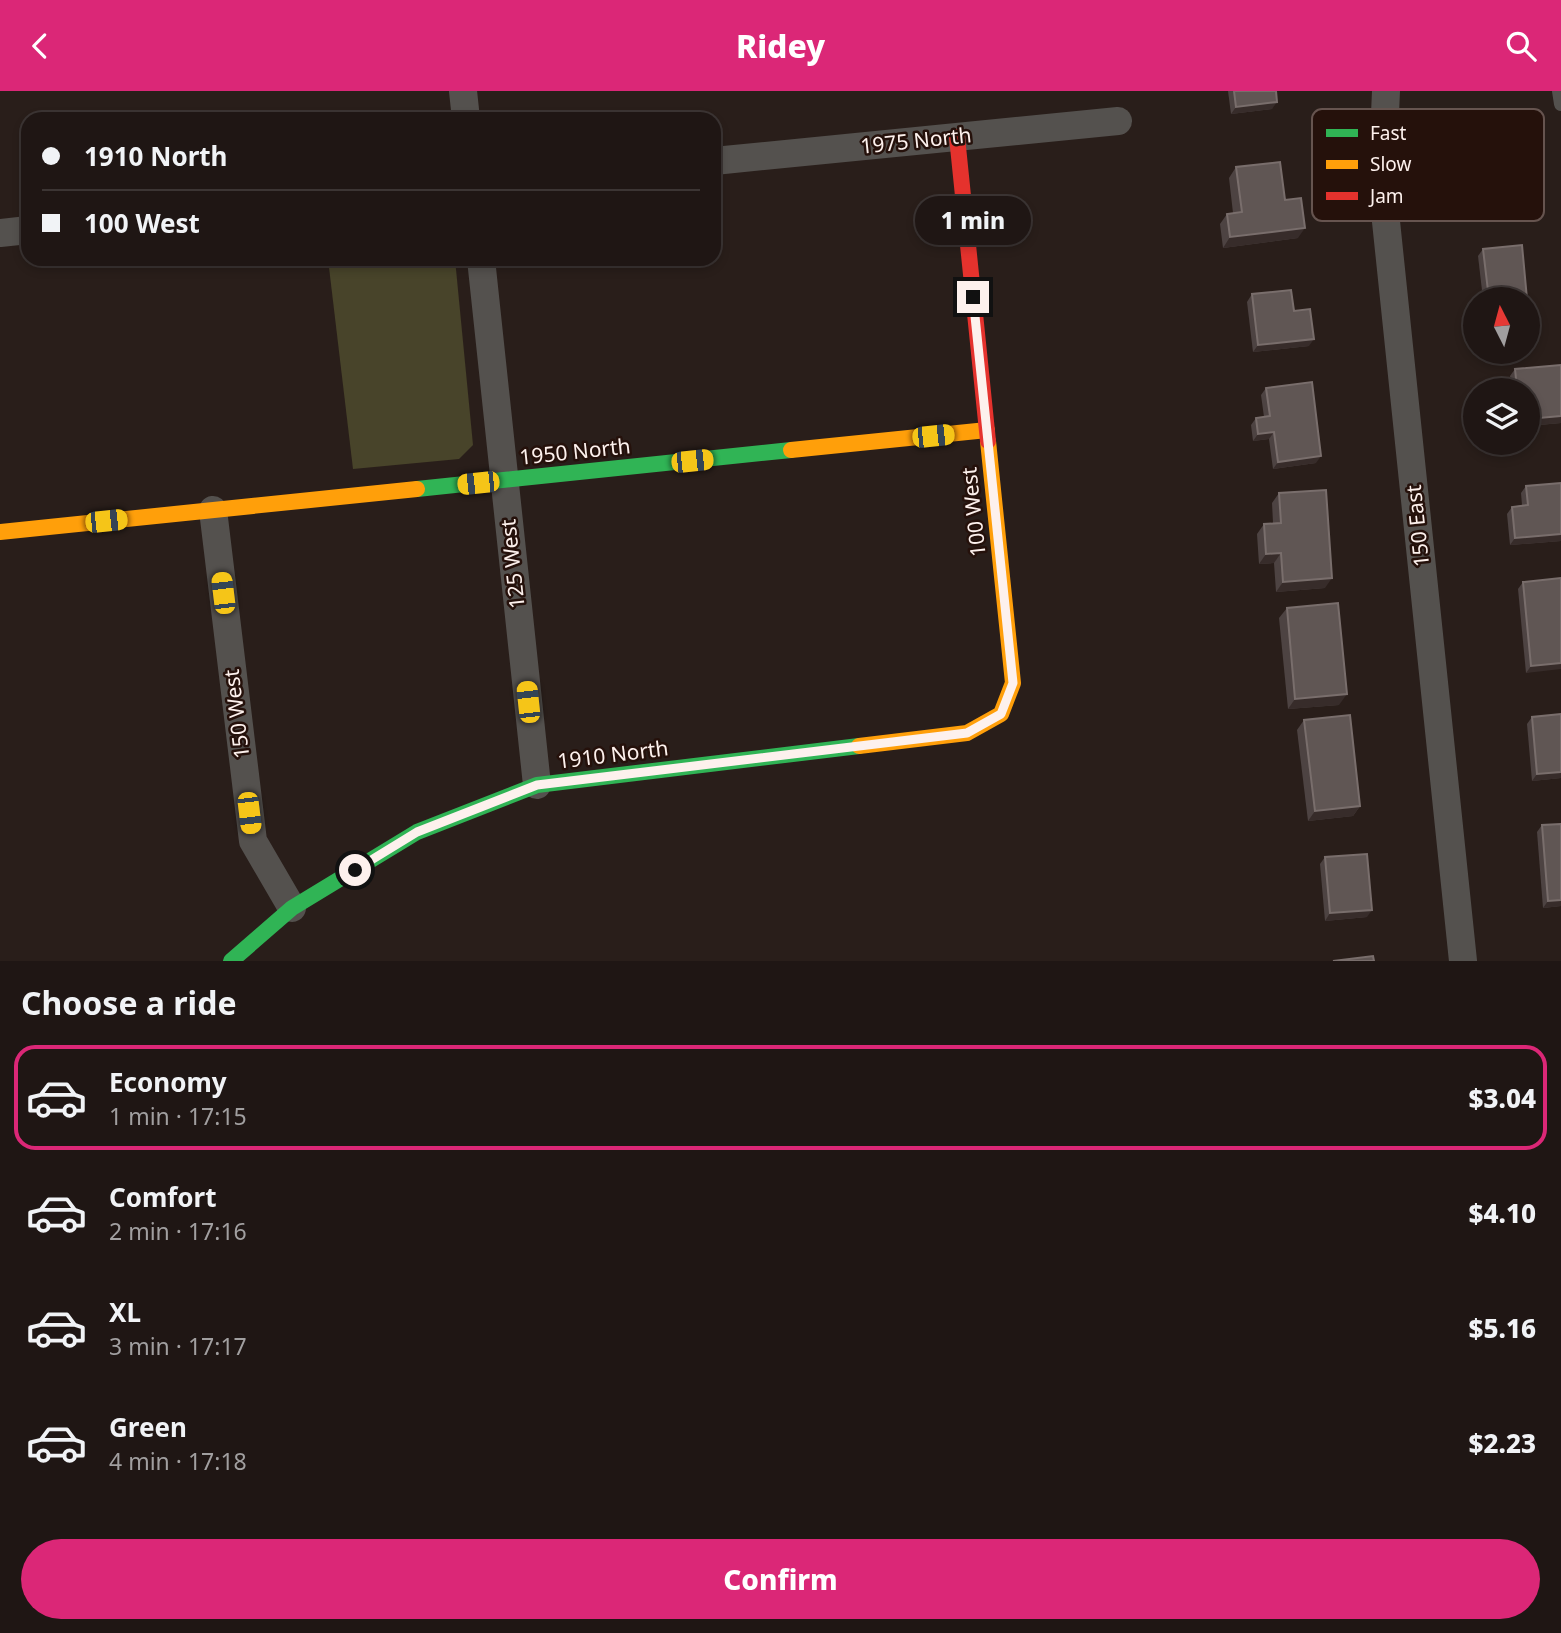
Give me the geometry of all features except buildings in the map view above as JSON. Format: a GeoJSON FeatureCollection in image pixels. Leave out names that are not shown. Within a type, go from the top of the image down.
{"type":"FeatureCollection","features":[{"type":"Feature","properties":{"kind":"street"},"geometry":{"type":"LineString","coordinates":[[463,91],[465,112]]}},
{"type":"Feature","properties":{"kind":"street","name":"150 East"},"geometry":{"type":"LineString","coordinates":[[1385,109],[1386,91]]}},
{"type":"Feature","properties":{"kind":"street","name":"1975 North"},"geometry":{"type":"LineString","coordinates":[[721,161],[1118,121]]}},
{"type":"Feature","properties":{"kind":"street","name":"100 West"},"geometry":{"type":"LineString","coordinates":[[957,137],[1013,683],[1001,714]]}},
{"type":"Feature","properties":{"kind":"street","name":"150 East"},"geometry":{"type":"LineString","coordinates":[[1386,221],[1463,961]]}},
{"type":"Feature","properties":{"kind":"street"},"geometry":{"type":"LineString","coordinates":[[0,233],[21,231]]}},
{"type":"Feature","properties":{"kind":"street","name":"125 West"},"geometry":{"type":"LineString","coordinates":[[482,266],[537,785]]}},
{"type":"Feature","properties":{"kind":"street","name":"1950 North"},"geometry":{"type":"LineString","coordinates":[[0,532],[987,430]]}},
{"type":"Feature","properties":{"kind":"street","name":"150 West"},"geometry":{"type":"LineString","coordinates":[[213,510],[253,841],[292,908]]}},
{"type":"Feature","properties":{"kind":"street","name":"1910 North"},"geometry":{"type":"LineString","coordinates":[[230,961],[292,908],[417,832],[537,785],[967,733],[1001,714]]}},
{"type":"Feature","properties":{"kind":"lane"},"geometry":{"type":"LineString","coordinates":[[1559,91],[1561,104]]}},
{"type":"Feature","properties":{"kind":"shaded area"},"geometry":{"type":"Polygon","coordinates":[[[329,266],[456,266],[473,445],[459,459],[353,469],[329,266]]]}},
{"type":"Feature","properties":{"kind":"traffic: fast"},"geometry":{"type":"LineString","coordinates":[[417,489],[791,450]]}},
{"type":"Feature","properties":{"kind":"traffic: fast"},"geometry":{"type":"LineString","coordinates":[[231,961],[292,908],[417,832],[537,785],[859,746]]}},
{"type":"Feature","properties":{"kind":"traffic: slow"},"geometry":{"type":"LineString","coordinates":[[791,450],[987,430]]}},
{"type":"Feature","properties":{"kind":"traffic: slow"},"geometry":{"type":"LineString","coordinates":[[859,746],[967,733],[1001,714],[1013,683],[988,441]]}},
{"type":"Feature","properties":{"kind":"traffic: slow"},"geometry":{"type":"LineString","coordinates":[[0,532],[417,489]]}},
{"type":"Feature","properties":{"kind":"traffic: jam"},"geometry":{"type":"LineString","coordinates":[[957,137],[988,441]]}},
{"type":"Feature","properties":{"kind":"route"},"geometry":{"type":"LineString","coordinates":[[355,870],[417,832],[537,785],[967,733],[1001,714],[1013,683],[973,297]]}}]}
